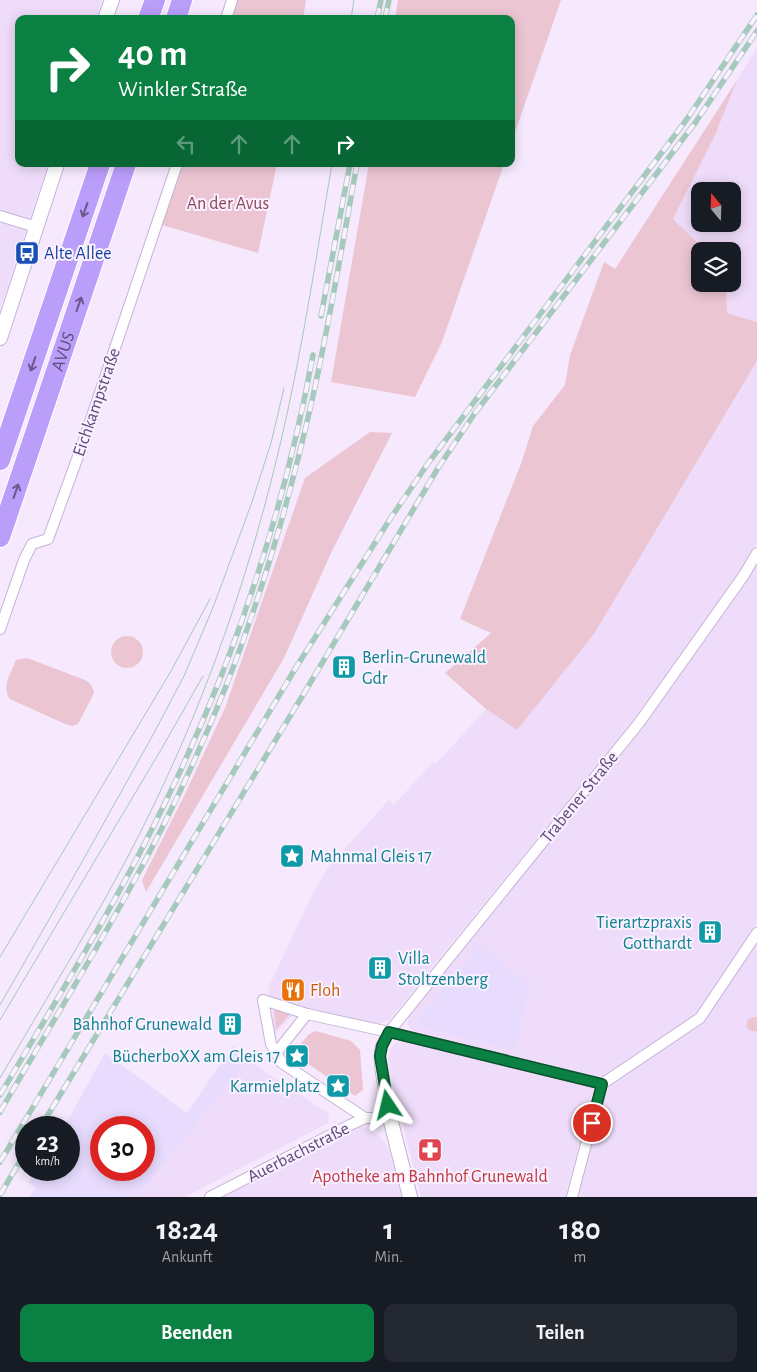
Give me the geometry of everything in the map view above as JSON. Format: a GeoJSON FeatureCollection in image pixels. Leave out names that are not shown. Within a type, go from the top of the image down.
{"type":"FeatureCollection","features":[{"type":"Feature","properties":{"kind":"highway"},"geometry":{"type":"LineString","coordinates":[[149,15],[154,0]]}},
{"type":"Feature","properties":{"kind":"highway"},"geometry":{"type":"LineString","coordinates":[[177,15],[182,0]]}},
{"type":"Feature","properties":{"kind":"highway","name":"AVUS"},"geometry":{"type":"LineString","coordinates":[[0,460],[99,167]]}},
{"type":"Feature","properties":{"kind":"highway","name":"AVUS"},"geometry":{"type":"LineString","coordinates":[[0,538],[125,167]]}},
{"type":"Feature","properties":{"kind":"street"},"geometry":{"type":"LineString","coordinates":[[106,15],[112,0]]}},
{"type":"Feature","properties":{"kind":"street"},"geometry":{"type":"LineString","coordinates":[[227,15],[232,0]]}},
{"type":"Feature","properties":{"kind":"street"},"geometry":{"type":"LineString","coordinates":[[0,338],[56,167]]}},
{"type":"Feature","properties":{"kind":"street","name":"Eichkampstraße"},"geometry":{"type":"LineString","coordinates":[[0,628],[24,560],[32,544],[48,539],[85,437],[176,167]]}},
{"type":"Feature","properties":{"kind":"street"},"geometry":{"type":"LineString","coordinates":[[0,216],[36,228]]}},
{"type":"Feature","properties":{"kind":"street","name":"Trabener Straße"},"geometry":{"type":"LineString","coordinates":[[390,1118],[380,1067],[382,1046],[389,1032],[639,723],[744,575],[757,553]]}},
{"type":"Feature","properties":{"kind":"street"},"geometry":{"type":"LineString","coordinates":[[572,1197],[602,1084],[700,1018],[757,933]]}},
{"type":"Feature","properties":{"kind":"street"},"geometry":{"type":"LineString","coordinates":[[365,1118],[282,1063],[271,1044],[263,1000],[307,1014],[602,1084]]}},
{"type":"Feature","properties":{"kind":"street"},"geometry":{"type":"LineString","coordinates":[[276,1053],[307,1014]]}},
{"type":"Feature","properties":{"kind":"street","name":"Auerbachstraße"},"geometry":{"type":"LineString","coordinates":[[210,1197],[365,1118],[390,1118]]}},
{"type":"Feature","properties":{"kind":"street"},"geometry":{"type":"LineString","coordinates":[[390,1118],[410,1197]]}},
{"type":"Feature","properties":{"kind":"shaded area"},"geometry":{"type":"Polygon","coordinates":[[[0,0],[102,0],[97,15],[15,15],[15,167],[47,167],[0,308],[0,0]]]}},
{"type":"Feature","properties":{"kind":"shaded area"},"geometry":{"type":"Polygon","coordinates":[[[757,48],[757,322],[727,313],[726,292],[741,292],[741,242],[697,242],[673,219],[691,183],[691,232],[741,232],[741,182],[692,182],[716,133],[737,80],[757,48]]]}},
{"type":"Feature","properties":{"kind":"shaded area"},"geometry":{"type":"Polygon","coordinates":[[[757,361],[757,542],[739,572],[636,717],[390,1019],[379,1024],[360,1022],[273,1000],[269,995],[269,986],[311,897],[329,866],[389,800],[394,805],[433,762],[436,764],[486,709],[517,729],[594,634],[757,361]]]}},
{"type":"Feature","properties":{"kind":"shaded area"},"geometry":{"type":"Polygon","coordinates":[[[757,565],[757,923],[694,1016],[603,1076],[598,1077],[412,1030],[407,1024],[409,1016],[643,726],[757,565]]]}},
{"type":"Feature","properties":{"kind":"shaded area"},"geometry":{"type":"Polygon","coordinates":[[[757,943],[757,1197],[577,1197],[607,1086],[702,1024],[757,943]]]}},
{"type":"Feature","properties":{"kind":"shaded area"},"geometry":{"type":"Polygon","coordinates":[[[479,945],[530,985],[515,1050],[421,1027],[418,1019],[479,945]]]}},
{"type":"Feature","properties":{"kind":"shaded area"},"geometry":{"type":"Polygon","coordinates":[[[276,1008],[292,1014],[292,1016],[275,1034],[272,1012],[276,1008]]]}},
{"type":"Feature","properties":{"kind":"shaded area"},"geometry":{"type":"Polygon","coordinates":[[[403,1041],[591,1086],[594,1091],[565,1197],[421,1197],[388,1061],[390,1049],[393,1045],[403,1041]]]}},
{"type":"Feature","properties":{"kind":"shaded area"},"geometry":{"type":"Polygon","coordinates":[[[233,1046],[248,1060],[155,1175],[155,1116],[90,1116],[90,1181],[150,1181],[137,1197],[29,1197],[36,1188],[29,1181],[80,1181],[80,1116],[70,1116],[105,1053],[187,1113],[233,1046]]]}},
{"type":"Feature","properties":{"kind":"shaded area"},"geometry":{"type":"Polygon","coordinates":[[[248,1060],[329,1114],[328,1123],[185,1197],[137,1197],[150,1181],[155,1181],[155,1175],[248,1060]]]}},
{"type":"Feature","properties":{"kind":"shaded area"},"geometry":{"type":"Polygon","coordinates":[[[361,1127],[375,1133],[387,1146],[401,1197],[223,1197],[352,1131],[361,1127]]]}},
{"type":"Feature","properties":{"kind":"green space"},"geometry":{"type":"Polygon","coordinates":[[[237,0],[306,0],[304,15],[232,15],[237,0]]]}},
{"type":"Feature","properties":{"kind":"green space"},"geometry":{"type":"Polygon","coordinates":[[[398,0],[561,0],[515,132],[515,15],[396,15],[398,0]]]}},
{"type":"Feature","properties":{"kind":"green space"},"geometry":{"type":"Polygon","coordinates":[[[737,80],[716,133],[673,219],[697,242],[691,242],[691,292],[726,292],[727,313],[757,322],[757,361],[594,634],[517,730],[486,709],[445,673],[491,633],[460,619],[522,461],[533,426],[565,385],[570,355],[604,262],[615,269],[737,80]]]}},
{"type":"Feature","properties":{"kind":"green space","name":"An der Avus"},"geometry":{"type":"Polygon","coordinates":[[[181,167],[276,167],[258,253],[162,225],[181,167]]]}},
{"type":"Feature","properties":{"kind":"green space"},"geometry":{"type":"Polygon","coordinates":[[[368,167],[503,167],[442,342],[415,397],[331,382],[368,167]]]}},
{"type":"Feature","properties":{"kind":"green space"},"geometry":{"type":"Polygon","coordinates":[[[370,432],[392,433],[331,553],[284,658],[146,892],[142,880],[225,708],[305,478],[370,432]]]}},
{"type":"Feature","properties":{"kind":"green space"},"geometry":{"type":"Polygon","coordinates":[[[127,636],[138,641],[143,652],[138,663],[127,668],[116,663],[111,652],[116,641],[127,636]]]}},
{"type":"Feature","properties":{"kind":"green space"},"geometry":{"type":"Polygon","coordinates":[[[27,658],[85,680],[91,685],[94,693],[78,724],[72,726],[65,724],[10,699],[6,690],[16,660],[27,658]]]}},
{"type":"Feature","properties":{"kind":"green space"},"geometry":{"type":"Polygon","coordinates":[[[274,1010],[290,1014],[276,1030],[274,1010]]]}},
{"type":"Feature","properties":{"kind":"green space"},"geometry":{"type":"Polygon","coordinates":[[[757,1017],[757,1031],[752,1031],[747,1027],[747,1022],[748,1019],[757,1017]]]}},
{"type":"Feature","properties":{"kind":"green space"},"geometry":{"type":"Polygon","coordinates":[[[316,1031],[351,1041],[360,1050],[363,1090],[355,1096],[301,1059],[299,1046],[309,1034],[316,1031]]]}},
{"type":"Feature","properties":{"kind":"tram line"},"geometry":{"type":"LineString","coordinates":[[352,15],[354,0]]}},
{"type":"Feature","properties":{"kind":"tram line"},"geometry":{"type":"LineString","coordinates":[[0,1078],[90,926],[130,853],[180,748],[225,634],[264,509],[288,410],[331,167]]}},
{"type":"Feature","properties":{"kind":"tram line"},"geometry":{"type":"LineString","coordinates":[[0,1005],[82,862],[184,676],[214,605],[252,502],[271,443],[284,388]]}},
{"type":"Feature","properties":{"kind":"tram line"},"geometry":{"type":"LineString","coordinates":[[0,957],[171,671],[210,599]]}},
{"type":"Feature","properties":{"kind":"tram line"},"geometry":{"type":"LineString","coordinates":[[0,1020],[203,676]]}},
{"type":"Feature","properties":{"kind":"railway"},"geometry":{"type":"LineString","coordinates":[[378,15],[381,0]]}},
{"type":"Feature","properties":{"kind":"railway"},"geometry":{"type":"LineString","coordinates":[[386,15],[389,0]]}},
{"type":"Feature","properties":{"kind":"railway"},"geometry":{"type":"LineString","coordinates":[[0,1162],[295,669],[392,516],[429,462],[687,119],[757,15]]}},
{"type":"Feature","properties":{"kind":"railway"},"geometry":{"type":"LineString","coordinates":[[47,1116],[309,685],[438,468],[475,413],[695,123],[757,31]]}},
{"type":"Feature","properties":{"kind":"railway"},"geometry":{"type":"LineString","coordinates":[[321,316],[349,167]]}},
{"type":"Feature","properties":{"kind":"railway"},"geometry":{"type":"LineString","coordinates":[[0,1112],[98,946],[156,840],[181,790],[226,686],[252,615],[286,506],[313,396],[356,167]]}},
{"type":"Feature","properties":{"kind":"railway"},"geometry":{"type":"LineString","coordinates":[[0,1095],[84,954],[144,846],[188,755],[233,644],[271,530],[301,414],[313,355]]}},
{"type":"Feature","properties":{"kind":"railway"},"geometry":{"type":"LineString","coordinates":[[0,1195],[15,1170]]}},
{"type":"Feature","properties":{"kind":"place","name":"Alte Allee"},"geometry":{"type":"Point","coordinates":[27,253]}},
{"type":"Feature","properties":{"kind":"place","name":"Berlin-Grunewald Gdr"},"geometry":{"type":"Point","coordinates":[344,667]}},
{"type":"Feature","properties":{"kind":"place","name":"Mahnmal Gleis 17"},"geometry":{"type":"Point","coordinates":[292,856]}},
{"type":"Feature","properties":{"kind":"place","name":"Tierartzpraxis Gotthardt"},"geometry":{"type":"Point","coordinates":[710,932]}},
{"type":"Feature","properties":{"kind":"place","name":"Villa Stoltzenberg"},"geometry":{"type":"Point","coordinates":[380,968]}},
{"type":"Feature","properties":{"kind":"place","name":"Floh"},"geometry":{"type":"Point","coordinates":[293,990]}},
{"type":"Feature","properties":{"kind":"place","name":"Bahnhof Grunewald"},"geometry":{"type":"Point","coordinates":[230,1024]}},
{"type":"Feature","properties":{"kind":"place","name":"BücherboXX am Gleis 17"},"geometry":{"type":"Point","coordinates":[297,1056]}},
{"type":"Feature","properties":{"kind":"place","name":"Karmielplatz"},"geometry":{"type":"Point","coordinates":[338,1086]}},
{"type":"Feature","properties":{"kind":"place","name":"Apotheke am Bahnhof Grunewald"},"geometry":{"type":"Point","coordinates":[430,1150]}},
{"type":"Feature","properties":{"kind":"route"},"geometry":{"type":"LineString","coordinates":[[388,1105],[380,1067],[380,1056],[382,1046],[389,1032],[602,1084],[592,1123]]}}]}
